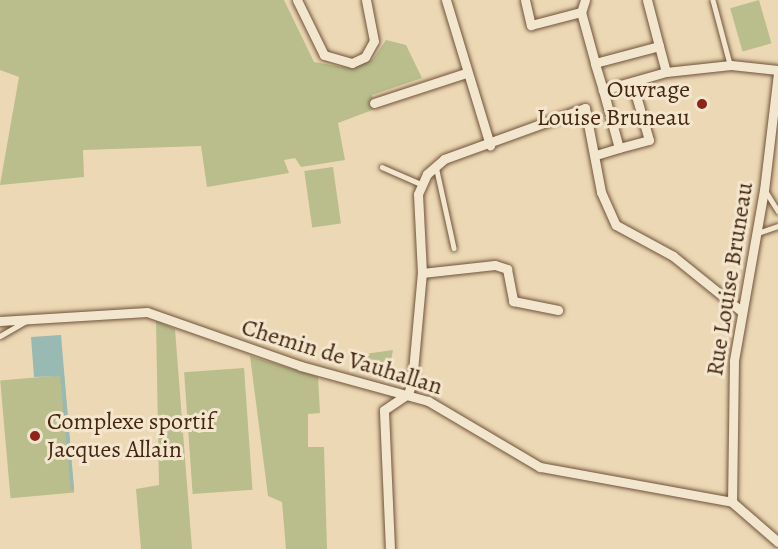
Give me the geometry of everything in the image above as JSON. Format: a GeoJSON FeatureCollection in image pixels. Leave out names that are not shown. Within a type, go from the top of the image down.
{"type":"FeatureCollection","features":[{"type":"Feature","properties":{"kind":"street"},"geometry":{"type":"LineString","coordinates":[[297,0],[324,55],[352,63],[365,57],[374,41],[366,0]]}},
{"type":"Feature","properties":{"kind":"street"},"geometry":{"type":"LineString","coordinates":[[446,0],[466,73],[490,145]]}},
{"type":"Feature","properties":{"kind":"street"},"geometry":{"type":"LineString","coordinates":[[525,0],[531,25],[581,12]]}},
{"type":"Feature","properties":{"kind":"street"},"geometry":{"type":"LineString","coordinates":[[585,0],[581,12],[619,148]]}},
{"type":"Feature","properties":{"kind":"street"},"geometry":{"type":"LineString","coordinates":[[647,0],[666,72]]}},
{"type":"Feature","properties":{"kind":"street"},"geometry":{"type":"LineString","coordinates":[[595,63],[659,46]]}},
{"type":"Feature","properties":{"kind":"street"},"geometry":{"type":"LineString","coordinates":[[603,90],[666,72],[731,65],[778,71]]}},
{"type":"Feature","properties":{"kind":"street","name":"Rue Louise Bruneau"},"geometry":{"type":"LineString","coordinates":[[732,502],[734,361],[740,310],[758,233],[775,116],[778,71]]}},
{"type":"Feature","properties":{"kind":"street"},"geometry":{"type":"LineString","coordinates":[[374,103],[466,73]]}},
{"type":"Feature","properties":{"kind":"street"},"geometry":{"type":"LineString","coordinates":[[596,155],[649,140],[632,82]]}},
{"type":"Feature","properties":{"kind":"street"},"geometry":{"type":"LineString","coordinates":[[390,549],[384,410],[408,394],[422,273],[421,184],[436,166],[585,108],[604,201],[616,225],[673,256],[740,310]]}},
{"type":"Feature","properties":{"kind":"street"},"geometry":{"type":"LineString","coordinates":[[422,273],[495,265],[507,269],[513,301],[558,310]]}},
{"type":"Feature","properties":{"kind":"street","name":"Chemin de Vauhallan"},"geometry":{"type":"LineString","coordinates":[[0,321],[29,317],[147,312],[301,366],[408,394],[469,422],[540,467],[732,502]]}},
{"type":"Feature","properties":{"kind":"street"},"geometry":{"type":"LineString","coordinates":[[732,502],[778,542]]}},
{"type":"Feature","properties":{"kind":"lane"},"geometry":{"type":"LineString","coordinates":[[713,0],[731,65]]}},
{"type":"Feature","properties":{"kind":"lane"},"geometry":{"type":"LineString","coordinates":[[436,166],[454,248]]}},
{"type":"Feature","properties":{"kind":"lane"},"geometry":{"type":"LineString","coordinates":[[382,167],[421,184]]}},
{"type":"Feature","properties":{"kind":"lane"},"geometry":{"type":"LineString","coordinates":[[764,190],[778,211]]}},
{"type":"Feature","properties":{"kind":"lane"},"geometry":{"type":"LineString","coordinates":[[758,233],[778,226]]}},
{"type":"Feature","properties":{"kind":"lane"},"geometry":{"type":"LineString","coordinates":[[0,336],[29,317]]}},
{"type":"Feature","properties":{"kind":"green space"},"geometry":{"type":"Polygon","coordinates":[[[0,0],[284,0],[314,62],[349,68],[373,59],[386,40],[406,45],[422,78],[372,95],[375,109],[338,123],[345,160],[301,167],[295,158],[284,160],[289,173],[207,187],[201,146],[83,150],[84,177],[0,185],[19,77],[0,70],[0,0]]]}},
{"type":"Feature","properties":{"kind":"green space"},"geometry":{"type":"Polygon","coordinates":[[[759,0],[771,43],[743,52],[730,8],[759,0]]]}},
{"type":"Feature","properties":{"kind":"green space"},"geometry":{"type":"Polygon","coordinates":[[[333,167],[341,223],[312,227],[304,171],[333,167]]]}},
{"type":"Feature","properties":{"kind":"green space"},"geometry":{"type":"Polygon","coordinates":[[[156,321],[175,329],[192,549],[141,549],[136,489],[159,485],[156,321]]]}},
{"type":"Feature","properties":{"kind":"green space"},"geometry":{"type":"Polygon","coordinates":[[[393,350],[389,371],[365,367],[365,354],[393,350]]]}},
{"type":"Feature","properties":{"kind":"green space"},"geometry":{"type":"Polygon","coordinates":[[[250,356],[318,377],[320,413],[308,414],[308,447],[324,447],[327,549],[286,549],[282,502],[268,496],[250,356]]]}},
{"type":"Feature","properties":{"kind":"green space"},"geometry":{"type":"Polygon","coordinates":[[[244,368],[253,490],[193,494],[184,372],[244,368]]]}},
{"type":"Feature","properties":{"kind":"green space","name":"Complexe sportif Jacques Allain"},"geometry":{"type":"Polygon","coordinates":[[[64,375],[74,493],[11,498],[0,381],[64,375]]]}},
{"type":"Feature","properties":{"kind":"water"},"geometry":{"type":"Polygon","coordinates":[[[61,335],[74,489],[71,490],[60,376],[34,377],[31,337],[61,335]]]}},
{"type":"Feature","properties":{"kind":"place","name":"Ouvrage Louise Bruneau"},"geometry":{"type":"Point","coordinates":[702,104]}},
{"type":"Feature","properties":{"kind":"place","name":"Complexe sportif Jacques Allain"},"geometry":{"type":"Point","coordinates":[35,436]}}]}
